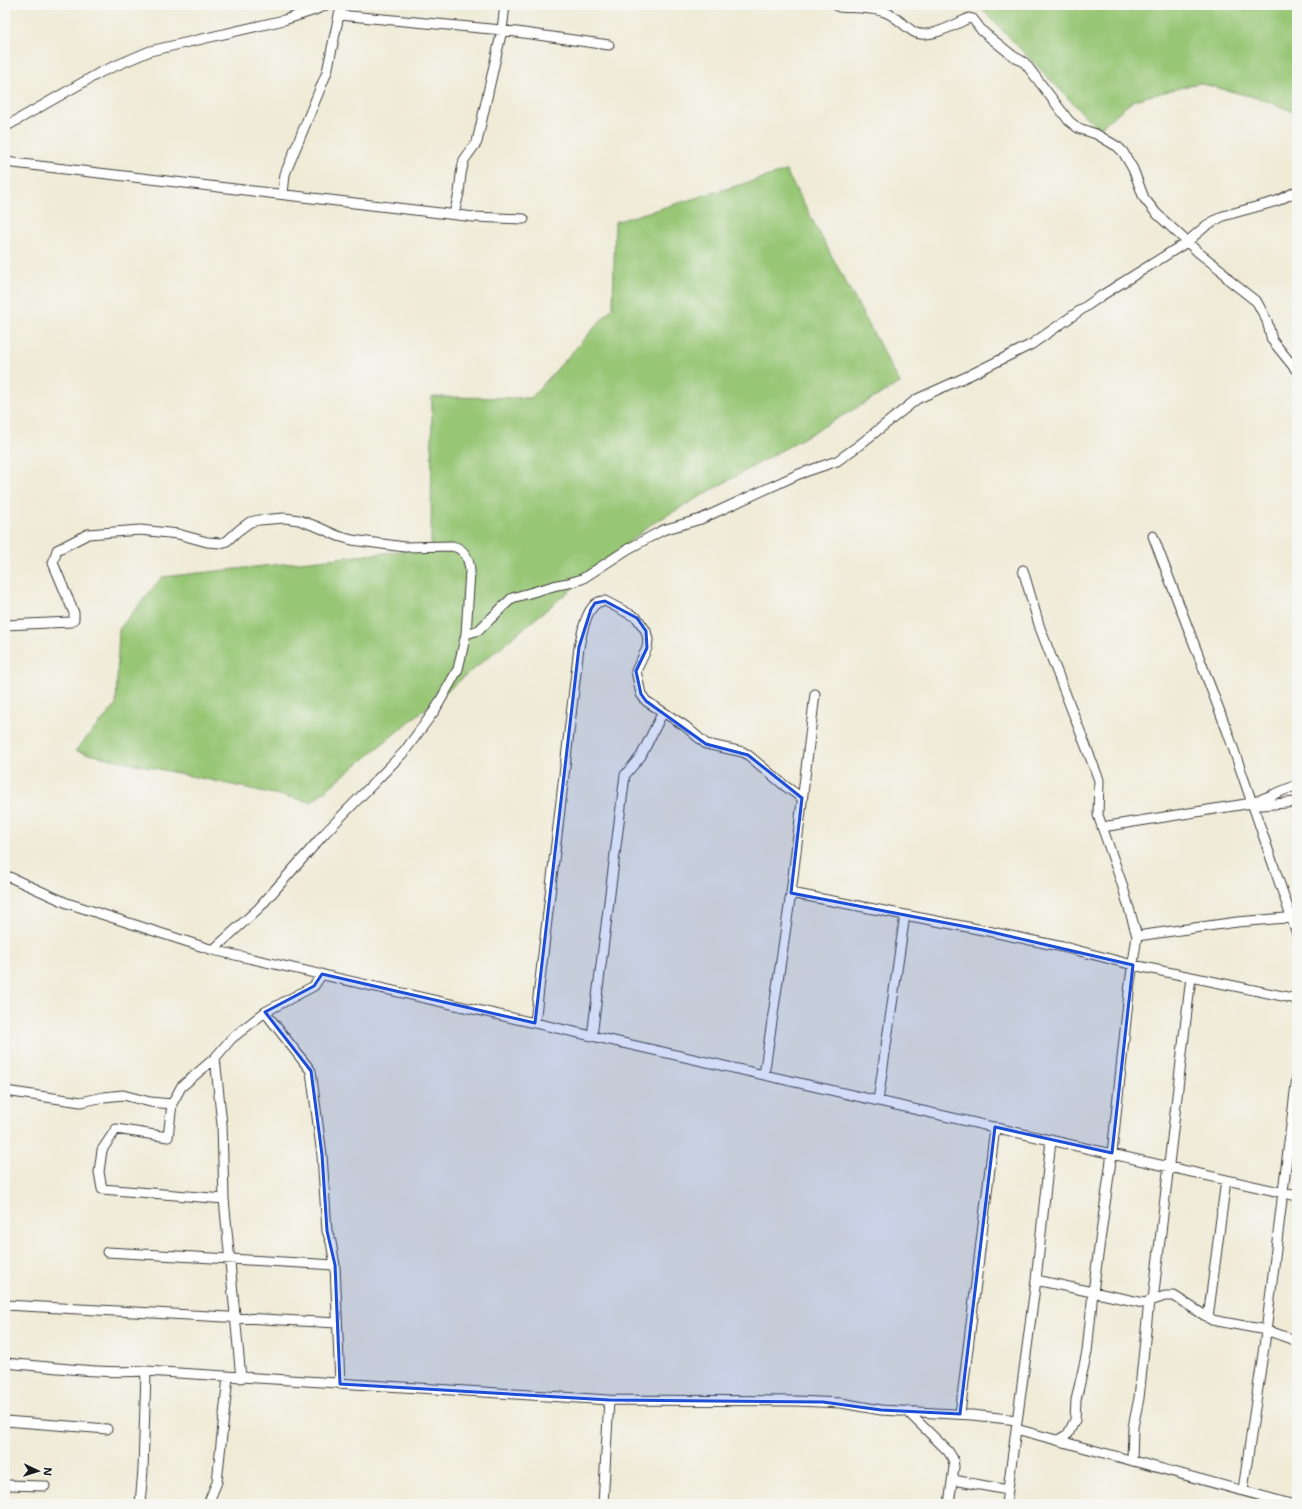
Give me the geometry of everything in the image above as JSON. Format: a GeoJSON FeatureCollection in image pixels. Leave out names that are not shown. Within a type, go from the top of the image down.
{"type":"FeatureCollection","features":[{"type":"Feature","properties":{"kind":"street"},"geometry":{"type":"LineString","coordinates":[[5,127],[101,72],[150,51],[284,20],[326,5]]}},
{"type":"Feature","properties":{"kind":"street"},"geometry":{"type":"LineString","coordinates":[[283,194],[285,174],[327,72],[339,15],[343,5]]}},
{"type":"Feature","properties":{"kind":"street"},"geometry":{"type":"LineString","coordinates":[[454,214],[459,193],[460,174],[464,160],[477,142],[502,30],[505,5]]}},
{"type":"Feature","properties":{"kind":"street"},"geometry":{"type":"LineString","coordinates":[[836,5],[839,7],[884,12],[891,15],[915,32],[924,34],[941,31],[969,18],[973,19],[982,31],[1013,56],[1025,63],[1069,121],[1078,128],[1096,134],[1118,146],[1133,169],[1144,198],[1156,213],[1187,242],[1257,302],[1267,321],[1272,340],[1297,371]]}},
{"type":"Feature","properties":{"kind":"street"},"geometry":{"type":"LineString","coordinates":[[339,15],[502,30],[609,45]]}},
{"type":"Feature","properties":{"kind":"street"},"geometry":{"type":"LineString","coordinates":[[5,162],[474,217],[524,219]]}},
{"type":"Feature","properties":{"kind":"street"},"geometry":{"type":"LineString","coordinates":[[466,634],[478,630],[512,598],[557,585],[569,584],[582,579],[628,549],[663,530],[701,519],[799,474],[837,461],[917,399],[968,376],[1032,344],[1102,296],[1187,242],[1208,225],[1224,216],[1277,201],[1297,191]]}},
{"type":"Feature","properties":{"kind":"street"},"geometry":{"type":"LineString","coordinates":[[5,625],[71,622],[74,619],[74,613],[53,563],[57,550],[88,534],[140,530],[178,534],[207,542],[221,543],[227,541],[250,522],[285,518],[311,524],[338,536],[352,540],[405,547],[452,546],[459,548],[467,556],[470,571],[466,634],[458,669],[435,710],[404,752],[324,833],[259,908],[213,950]]}},
{"type":"Feature","properties":{"kind":"street"},"geometry":{"type":"LineString","coordinates":[[1153,536],[1225,726],[1294,917],[1297,934]]}},
{"type":"Feature","properties":{"kind":"street"},"geometry":{"type":"LineString","coordinates":[[1023,570],[1040,628],[1099,780],[1097,797],[1098,815],[1122,884],[1137,936],[1112,1154],[1093,1292],[1087,1352],[1076,1400],[1076,1420],[1068,1434],[1058,1440]]}},
{"type":"Feature","properties":{"kind":"street"},"geometry":{"type":"LineString","coordinates":[[535,1023],[579,648],[585,623],[595,603],[600,600],[605,601],[637,618],[646,631],[648,640],[647,648],[636,671],[641,694],[646,701],[685,726],[706,744],[748,755],[785,786],[802,798]]}},
{"type":"Feature","properties":{"kind":"street"},"geometry":{"type":"LineString","coordinates":[[764,1075],[791,893],[815,694]]}},
{"type":"Feature","properties":{"kind":"street"},"geometry":{"type":"LineString","coordinates":[[592,1036],[625,775],[641,756],[663,712]]}},
{"type":"Feature","properties":{"kind":"street"},"geometry":{"type":"LineString","coordinates":[[1102,828],[1252,803],[1297,785]]}},
{"type":"Feature","properties":{"kind":"street"},"geometry":{"type":"LineString","coordinates":[[1252,803],[1262,805],[1297,802]]}},
{"type":"Feature","properties":{"kind":"street"},"geometry":{"type":"LineString","coordinates":[[5,875],[67,903],[213,950],[1297,1196]]}},
{"type":"Feature","properties":{"kind":"street"},"geometry":{"type":"LineString","coordinates":[[791,893],[905,914],[1072,949],[1133,965],[1297,999]]}},
{"type":"Feature","properties":{"kind":"street"},"geometry":{"type":"LineString","coordinates":[[878,1101],[905,914]]}},
{"type":"Feature","properties":{"kind":"street"},"geometry":{"type":"LineString","coordinates":[[1137,936],[1237,922],[1294,917]]}},
{"type":"Feature","properties":{"kind":"street"},"geometry":{"type":"LineString","coordinates":[[224,1199],[102,1189],[99,1172],[102,1150],[116,1129],[168,1137],[172,1104],[180,1087],[215,1058],[231,1039],[265,1012],[314,986],[322,974]]}},
{"type":"Feature","properties":{"kind":"street"},"geometry":{"type":"LineString","coordinates":[[1132,1461],[1133,1426],[1139,1398],[1191,977]]}},
{"type":"Feature","properties":{"kind":"street"},"geometry":{"type":"LineString","coordinates":[[265,1012],[311,1071],[322,1155],[327,1231],[331,1242],[334,1265],[340,1384]]}},
{"type":"Feature","properties":{"kind":"street"},"geometry":{"type":"LineString","coordinates":[[215,1058],[222,1124],[224,1199],[241,1378]]}},
{"type":"Feature","properties":{"kind":"street"},"geometry":{"type":"LineString","coordinates":[[1243,1490],[1265,1340],[1297,1076]]}},
{"type":"Feature","properties":{"kind":"street"},"geometry":{"type":"LineString","coordinates":[[5,1090],[81,1102],[123,1095],[150,1102],[172,1104]]}},
{"type":"Feature","properties":{"kind":"street"},"geometry":{"type":"LineString","coordinates":[[960,1414],[994,1127]]}},
{"type":"Feature","properties":{"kind":"street"},"geometry":{"type":"LineString","coordinates":[[1006,1504],[1036,1280],[1051,1140]]}},
{"type":"Feature","properties":{"kind":"street"},"geometry":{"type":"LineString","coordinates":[[1208,1318],[1226,1180]]}},
{"type":"Feature","properties":{"kind":"street"},"geometry":{"type":"LineString","coordinates":[[107,1252],[334,1265]]}},
{"type":"Feature","properties":{"kind":"street"},"geometry":{"type":"LineString","coordinates":[[1036,1280],[1139,1302],[1165,1296],[1174,1296],[1208,1318],[1266,1330],[1297,1341]]}},
{"type":"Feature","properties":{"kind":"street"},"geometry":{"type":"LineString","coordinates":[[5,1305],[337,1323]]}},
{"type":"Feature","properties":{"kind":"street"},"geometry":{"type":"LineString","coordinates":[[5,1363],[85,1370],[132,1372],[146,1371],[610,1400],[823,1402],[841,1403],[881,1410],[960,1414],[1017,1424],[1058,1440],[1291,1504]]}},
{"type":"Feature","properties":{"kind":"street"},"geometry":{"type":"LineString","coordinates":[[140,1504],[143,1470],[146,1371]]}},
{"type":"Feature","properties":{"kind":"street"},"geometry":{"type":"LineString","coordinates":[[208,1504],[217,1482],[228,1377]]}},
{"type":"Feature","properties":{"kind":"street"},"geometry":{"type":"LineString","coordinates":[[603,1504],[610,1400]]}},
{"type":"Feature","properties":{"kind":"street"},"geometry":{"type":"LineString","coordinates":[[907,1411],[948,1451],[954,1463],[949,1504]]}},
{"type":"Feature","properties":{"kind":"street"},"geometry":{"type":"LineString","coordinates":[[5,1421],[107,1429]]}},
{"type":"Feature","properties":{"kind":"street"},"geometry":{"type":"LineString","coordinates":[[953,1480],[1008,1490]]}},
{"type":"Feature","properties":{"kind":"street"},"geometry":{"type":"LineString","coordinates":[[5,1485],[45,1486]]}},
{"type":"Feature","properties":{"kind":"highlighted area"},"geometry":{"type":"Polygon","coordinates":[[[605,601],[637,618],[646,631],[647,648],[636,671],[641,694],[646,701],[706,744],[748,755],[802,798],[791,893],[983,930],[1133,965],[1112,1153],[995,1127],[960,1414],[881,1410],[823,1402],[609,1400],[340,1384],[335,1265],[327,1231],[322,1155],[311,1071],[265,1012],[314,986],[322,974],[535,1023],[579,647],[591,609],[595,603],[605,601]]]}},
{"type":"Feature","properties":{"kind":"green space"},"geometry":{"type":"Polygon","coordinates":[[[978,5],[1297,5],[1297,113],[1261,99],[1199,83],[1134,100],[1098,129],[978,5]]]}},
{"type":"Feature","properties":{"kind":"green space"},"geometry":{"type":"Polygon","coordinates":[[[786,171],[900,383],[650,525],[311,802],[75,751],[116,705],[119,629],[162,577],[431,548],[432,397],[531,398],[613,307],[615,222],[786,171]]]}}]}
